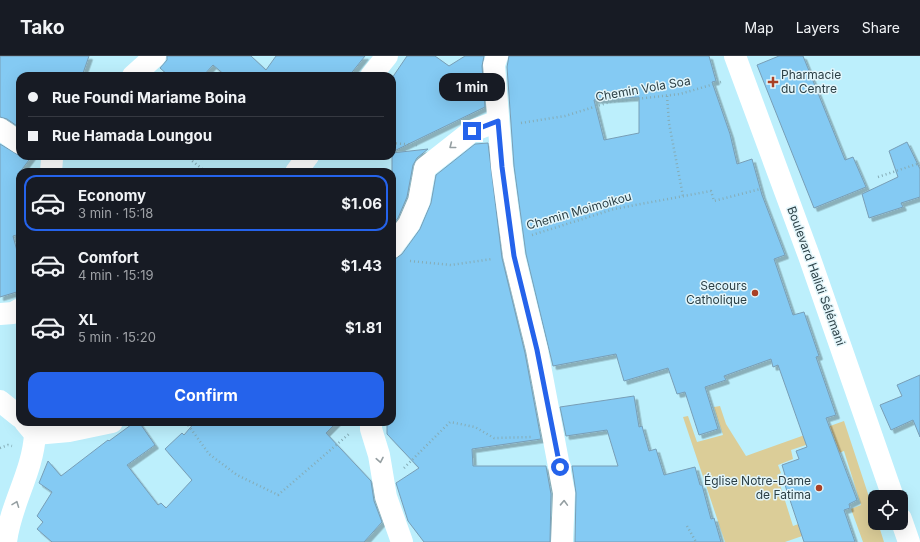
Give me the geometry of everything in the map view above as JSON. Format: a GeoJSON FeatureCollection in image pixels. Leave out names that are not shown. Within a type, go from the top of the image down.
{"type":"FeatureCollection","features":[{"type":"Feature","properties":{"kind":"street"},"geometry":{"type":"LineString","coordinates":[[137,72],[155,56]]}},
{"type":"Feature","properties":{"kind":"street"},"geometry":{"type":"LineString","coordinates":[[374,72],[387,56]]}},
{"type":"Feature","properties":{"kind":"street"},"geometry":{"type":"LineString","coordinates":[[497,56],[494,66],[502,167],[513,248],[537,350],[564,493],[562,542]]}},
{"type":"Feature","properties":{"kind":"street","name":"Boulevard Halidi Sélémani"},"geometry":{"type":"LineString","coordinates":[[738,65],[782,182],[891,490]]}},
{"type":"Feature","properties":{"kind":"street"},"geometry":{"type":"LineString","coordinates":[[400,254],[409,224],[419,201],[425,168],[472,131],[499,124]]}},
{"type":"Feature","properties":{"kind":"street"},"geometry":{"type":"LineString","coordinates":[[0,129],[16,139]]}},
{"type":"Feature","properties":{"kind":"street"},"geometry":{"type":"LineString","coordinates":[[0,314],[16,311]]}},
{"type":"Feature","properties":{"kind":"street"},"geometry":{"type":"LineString","coordinates":[[0,401],[16,414]]}},
{"type":"Feature","properties":{"kind":"street"},"geometry":{"type":"LineString","coordinates":[[6,542],[8,523],[34,450],[30,428],[69,431],[93,426]]}},
{"type":"Feature","properties":{"kind":"street"},"geometry":{"type":"LineString","coordinates":[[371,426],[379,455],[386,497],[400,541]]}},
{"type":"Feature","properties":{"kind":"street"},"geometry":{"type":"LineString","coordinates":[[904,530],[908,542]]}},
{"type":"Feature","properties":{"kind":"path","name":"Chemin Vola Soa"},"geometry":{"type":"LineString","coordinates":[[499,124],[565,116],[610,102],[680,94],[738,65]]}},
{"type":"Feature","properties":{"kind":"path"},"geometry":{"type":"LineString","coordinates":[[667,96],[669,123],[683,196]]}},
{"type":"Feature","properties":{"kind":"path"},"geometry":{"type":"LineString","coordinates":[[396,143],[419,145]]}},
{"type":"Feature","properties":{"kind":"path"},"geometry":{"type":"LineString","coordinates":[[191,160],[201,168]]}},
{"type":"Feature","properties":{"kind":"path"},"geometry":{"type":"LineString","coordinates":[[878,177],[920,163]]}},
{"type":"Feature","properties":{"kind":"path","name":"Chemin Moimoikou"},"geometry":{"type":"LineString","coordinates":[[400,254],[422,264],[451,265],[513,248],[539,233],[614,209],[711,191],[714,201],[782,182]]}},
{"type":"Feature","properties":{"kind":"path"},"geometry":{"type":"LineString","coordinates":[[384,483],[403,469],[450,422],[475,427],[494,438],[554,436]]}},
{"type":"Feature","properties":{"kind":"path"},"geometry":{"type":"LineString","coordinates":[[189,426],[209,454],[236,475],[278,495],[352,431]]}},
{"type":"Feature","properties":{"kind":"path"},"geometry":{"type":"LineString","coordinates":[[687,526],[696,542]]}},
{"type":"Feature","properties":{"kind":"shaded area"},"geometry":{"type":"Polygon","coordinates":[[[720,406],[726,424],[746,456],[844,421],[868,494],[868,530],[880,530],[884,542],[863,542],[851,509],[861,505],[844,451],[839,453],[836,444],[820,449],[818,441],[791,450],[793,459],[778,465],[781,473],[777,475],[793,526],[804,522],[808,534],[785,542],[725,542],[683,417],[688,416],[697,442],[723,435],[714,407],[720,406]]]}},
{"type":"Feature","properties":{"kind":"building"},"geometry":{"type":"Polygon","coordinates":[[[0,56],[89,56],[83,72],[16,72],[16,125],[7,119],[0,117],[0,56]]]}},
{"type":"Feature","properties":{"kind":"building"},"geometry":{"type":"Polygon","coordinates":[[[167,56],[251,56],[266,70],[276,56],[365,56],[352,72],[221,72],[213,65],[207,72],[164,72],[160,68],[167,60],[167,56]]]}},
{"type":"Feature","properties":{"kind":"building"},"geometry":{"type":"Polygon","coordinates":[[[407,56],[435,56],[449,66],[465,56],[484,56],[482,66],[485,107],[396,150],[396,72],[407,56]]]}},
{"type":"Feature","properties":{"kind":"building"},"geometry":{"type":"Polygon","coordinates":[[[509,56],[709,56],[716,81],[712,82],[730,134],[737,164],[752,159],[762,195],[785,255],[774,259],[793,315],[804,312],[819,356],[816,357],[836,415],[826,418],[857,500],[849,504],[850,508],[844,510],[855,542],[804,542],[782,476],[785,475],[782,465],[799,459],[796,451],[807,447],[778,365],[773,367],[771,359],[724,376],[726,380],[705,387],[718,429],[699,435],[685,392],[677,394],[668,368],[624,381],[616,354],[553,366],[526,254],[514,166],[507,67],[509,56]],[[639,97],[594,100],[604,140],[639,133],[639,97]]]}},
{"type":"Feature","properties":{"kind":"building"},"geometry":{"type":"Polygon","coordinates":[[[779,56],[803,56],[845,160],[853,157],[866,187],[814,208],[757,65],[779,56]]]}},
{"type":"Feature","properties":{"kind":"building"},"geometry":{"type":"Polygon","coordinates":[[[907,142],[920,169],[920,197],[901,203],[903,207],[869,218],[862,194],[898,177],[889,151],[907,142]]]}},
{"type":"Feature","properties":{"kind":"building"},"geometry":{"type":"Polygon","coordinates":[[[488,143],[502,258],[525,353],[541,439],[472,449],[473,466],[546,466],[551,494],[550,542],[424,542],[408,521],[396,483],[419,468],[387,434],[387,426],[396,426],[396,258],[402,254],[420,229],[431,203],[436,175],[475,144],[488,143]]]}},
{"type":"Feature","properties":{"kind":"building"},"geometry":{"type":"Polygon","coordinates":[[[0,144],[16,154],[16,160],[29,160],[23,168],[16,168],[16,235],[13,236],[16,247],[16,292],[0,297],[0,144]]]}},
{"type":"Feature","properties":{"kind":"building"},"geometry":{"type":"Polygon","coordinates":[[[428,149],[417,158],[413,165],[407,197],[396,220],[396,168],[392,168],[392,160],[396,160],[396,153],[428,149]]]}},
{"type":"Feature","properties":{"kind":"building"},"geometry":{"type":"Polygon","coordinates":[[[920,375],[920,437],[913,420],[891,430],[880,405],[902,396],[897,385],[920,375]]]}},
{"type":"Feature","properties":{"kind":"building"},"geometry":{"type":"Polygon","coordinates":[[[634,396],[639,427],[642,426],[649,451],[656,449],[664,475],[695,467],[700,485],[702,485],[711,519],[714,518],[721,542],[575,542],[576,493],[572,466],[618,466],[607,430],[566,436],[560,407],[634,396]]]}},
{"type":"Feature","properties":{"kind":"building"},"geometry":{"type":"Polygon","coordinates":[[[130,426],[142,426],[155,445],[127,465],[158,505],[161,503],[166,508],[192,480],[165,449],[182,433],[184,435],[192,426],[333,426],[326,433],[371,481],[374,501],[382,522],[364,542],[52,542],[37,529],[43,522],[37,516],[52,492],[39,483],[48,461],[61,476],[108,440],[109,441],[130,426]]]}},
{"type":"Feature","properties":{"kind":"place","name":"Pharmacie du Centre"},"geometry":{"type":"Point","coordinates":[773,82]}},
{"type":"Feature","properties":{"kind":"place","name":"Secours Catholique"},"geometry":{"type":"Point","coordinates":[755,293]}},
{"type":"Feature","properties":{"kind":"place","name":"Église Notre-Dame de Fatima"},"geometry":{"type":"Point","coordinates":[819,488]}},
{"type":"Feature","properties":{"kind":"route"},"geometry":{"type":"LineString","coordinates":[[472,131],[498,121],[502,167],[514,256],[537,350],[560,467]]}}]}
